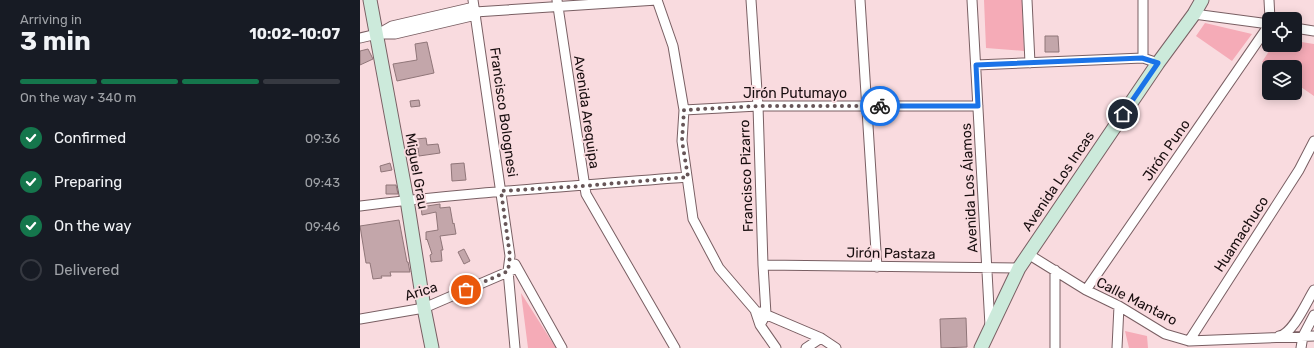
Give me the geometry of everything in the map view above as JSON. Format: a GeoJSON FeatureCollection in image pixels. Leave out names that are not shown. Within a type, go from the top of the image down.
{"type":"FeatureCollection","features":[{"type":"Feature","properties":{"kind":"street","name":"Miguel Grau"},"geometry":{"type":"LineString","coordinates":[[370,0],[407,200],[424,308],[432,348]]}},
{"type":"Feature","properties":{"kind":"street"},"geometry":{"type":"LineString","coordinates":[[360,38],[377,34],[392,26],[475,9],[558,3],[657,0],[674,46],[684,110],[682,141],[693,219],[719,268],[755,310],[760,325],[776,348]]}},
{"type":"Feature","properties":{"kind":"street","name":"Francisco Pizarro"},"geometry":{"type":"LineString","coordinates":[[751,0],[758,106],[766,314]]}},
{"type":"Feature","properties":{"kind":"street"},"geometry":{"type":"LineString","coordinates":[[860,0],[877,267]]}},
{"type":"Feature","properties":{"kind":"street","name":"Avenida Los Álamos"},"geometry":{"type":"LineString","coordinates":[[972,0],[990,326]]}},
{"type":"Feature","properties":{"kind":"street"},"geometry":{"type":"LineString","coordinates":[[1027,0],[1030,62]]}},
{"type":"Feature","properties":{"kind":"street"},"geometry":{"type":"LineString","coordinates":[[1142,58],[1143,0]]}},
{"type":"Feature","properties":{"kind":"street","name":"Avenida Los Incas"},"geometry":{"type":"LineString","coordinates":[[981,348],[990,326],[1019,268],[1158,63],[1194,14],[1202,0]]}},
{"type":"Feature","properties":{"kind":"street"},"geometry":{"type":"LineString","coordinates":[[1269,0],[1270,12]]}},
{"type":"Feature","properties":{"kind":"street","name":"Avenida Arequipa"},"geometry":{"type":"LineString","coordinates":[[558,3],[586,194],[675,348]]}},
{"type":"Feature","properties":{"kind":"street","name":"Francisco Bolognesi"},"geometry":{"type":"LineString","coordinates":[[475,9],[513,270],[515,348]]}},
{"type":"Feature","properties":{"kind":"street"},"geometry":{"type":"LineString","coordinates":[[1194,14],[1262,24]]}},
{"type":"Feature","properties":{"kind":"street"},"geometry":{"type":"LineString","coordinates":[[1302,29],[1314,31]]}},
{"type":"Feature","properties":{"kind":"street","name":"Jirón Puno"},"geometry":{"type":"LineString","coordinates":[[1086,290],[1262,35]]}},
{"type":"Feature","properties":{"kind":"street"},"geometry":{"type":"LineString","coordinates":[[976,65],[1142,58],[1158,63]]}},
{"type":"Feature","properties":{"kind":"street","name":"Jirón Putumayo"},"geometry":{"type":"LineString","coordinates":[[684,110],[758,106],[978,106]]}},
{"type":"Feature","properties":{"kind":"street","name":"Huamachuco"},"geometry":{"type":"LineString","coordinates":[[1189,340],[1299,170],[1314,141]]}},
{"type":"Feature","properties":{"kind":"street"},"geometry":{"type":"LineString","coordinates":[[360,206],[501,191],[584,186],[688,177]]}},
{"type":"Feature","properties":{"kind":"street","name":"Calle Mantaro"},"geometry":{"type":"LineString","coordinates":[[1028,254],[1086,290],[1119,306],[1166,334],[1189,340],[1314,336]]}},
{"type":"Feature","properties":{"kind":"street","name":"Jirón Pastaza"},"geometry":{"type":"LineString","coordinates":[[763,265],[1019,268]]}},
{"type":"Feature","properties":{"kind":"street"},"geometry":{"type":"LineString","coordinates":[[513,270],[562,348]]}},
{"type":"Feature","properties":{"kind":"street","name":"Arica"},"geometry":{"type":"LineString","coordinates":[[360,319],[424,308],[513,270]]}},
{"type":"Feature","properties":{"kind":"street"},"geometry":{"type":"LineString","coordinates":[[1055,270],[1055,348]]}},
{"type":"Feature","properties":{"kind":"street"},"geometry":{"type":"LineString","coordinates":[[1258,338],[1283,335],[1288,332],[1314,290]]}},
{"type":"Feature","properties":{"kind":"street"},"geometry":{"type":"LineString","coordinates":[[1117,348],[1119,306]]}},
{"type":"Feature","properties":{"kind":"street"},"geometry":{"type":"LineString","coordinates":[[755,310],[821,338],[836,348]]}},
{"type":"Feature","properties":{"kind":"street"},"geometry":{"type":"LineString","coordinates":[[760,325],[766,314]]}},
{"type":"Feature","properties":{"kind":"street"},"geometry":{"type":"LineString","coordinates":[[1301,348],[1303,336],[1314,315]]}},
{"type":"Feature","properties":{"kind":"street"},"geometry":{"type":"LineString","coordinates":[[806,348],[821,338]]}},
{"type":"Feature","properties":{"kind":"shaded area"},"geometry":{"type":"Polygon","coordinates":[[[984,0],[1022,0],[1024,51],[986,48],[984,0]]]}},
{"type":"Feature","properties":{"kind":"shaded area"},"geometry":{"type":"Polygon","coordinates":[[[1205,23],[1252,34],[1232,61],[1196,36],[1205,23]]]}},
{"type":"Feature","properties":{"kind":"shaded area"},"geometry":{"type":"Polygon","coordinates":[[[1302,42],[1314,44],[1314,96],[1302,88],[1302,60],[1263,60],[1268,52],[1302,52],[1302,42]]]}},
{"type":"Feature","properties":{"kind":"shaded area"},"geometry":{"type":"Polygon","coordinates":[[[521,293],[556,348],[528,348],[521,293]]]}},
{"type":"Feature","properties":{"kind":"shaded area"},"geometry":{"type":"Polygon","coordinates":[[[1125,331],[1147,336],[1148,348],[1129,348],[1125,331]]]}},
{"type":"Feature","properties":{"kind":"building"},"geometry":{"type":"Polygon","coordinates":[[[1045,36],[1058,36],[1059,52],[1045,52],[1045,36]]]}},
{"type":"Feature","properties":{"kind":"building"},"geometry":{"type":"Polygon","coordinates":[[[427,42],[434,73],[397,81],[393,64],[417,60],[415,44],[427,42]]]}},
{"type":"Feature","properties":{"kind":"building"},"geometry":{"type":"Polygon","coordinates":[[[368,49],[373,59],[360,65],[360,51],[368,49]]]}},
{"type":"Feature","properties":{"kind":"building"},"geometry":{"type":"Polygon","coordinates":[[[419,100],[420,106],[411,107],[410,101],[419,100]]]}},
{"type":"Feature","properties":{"kind":"building"},"geometry":{"type":"Polygon","coordinates":[[[426,138],[427,145],[438,144],[440,153],[419,156],[418,148],[408,149],[407,140],[426,138]]]}},
{"type":"Feature","properties":{"kind":"building"},"geometry":{"type":"Polygon","coordinates":[[[390,163],[392,170],[381,172],[380,166],[390,163]]]}},
{"type":"Feature","properties":{"kind":"building"},"geometry":{"type":"Polygon","coordinates":[[[464,163],[466,180],[452,181],[451,164],[464,163]]]}},
{"type":"Feature","properties":{"kind":"building"},"geometry":{"type":"Polygon","coordinates":[[[386,185],[396,185],[398,194],[386,194],[386,185]]]}},
{"type":"Feature","properties":{"kind":"building"},"geometry":{"type":"Polygon","coordinates":[[[440,204],[440,208],[450,207],[456,234],[440,236],[443,250],[441,250],[442,261],[431,262],[430,255],[432,254],[427,239],[426,240],[426,232],[438,230],[436,212],[422,215],[421,207],[440,204]]]}},
{"type":"Feature","properties":{"kind":"building"},"geometry":{"type":"Polygon","coordinates":[[[399,220],[410,272],[390,272],[391,276],[381,276],[382,278],[373,279],[370,263],[366,263],[360,226],[399,220]]]}},
{"type":"Feature","properties":{"kind":"building"},"geometry":{"type":"Polygon","coordinates":[[[464,249],[470,261],[464,264],[458,252],[464,249]]]}},
{"type":"Feature","properties":{"kind":"building"},"geometry":{"type":"Polygon","coordinates":[[[966,318],[967,347],[941,348],[940,319],[966,318]]]}},
{"type":"Feature","properties":{"kind":"way so far"},"geometry":{"type":"LineString","coordinates":[[466,290],[508,271],[510,256],[501,191],[584,186],[688,177],[682,141],[684,110],[758,106],[880,106]]}},
{"type":"Feature","properties":{"kind":"route"},"geometry":{"type":"LineString","coordinates":[[880,106],[978,106],[976,65],[1142,58],[1158,63],[1123,114]]}}]}
